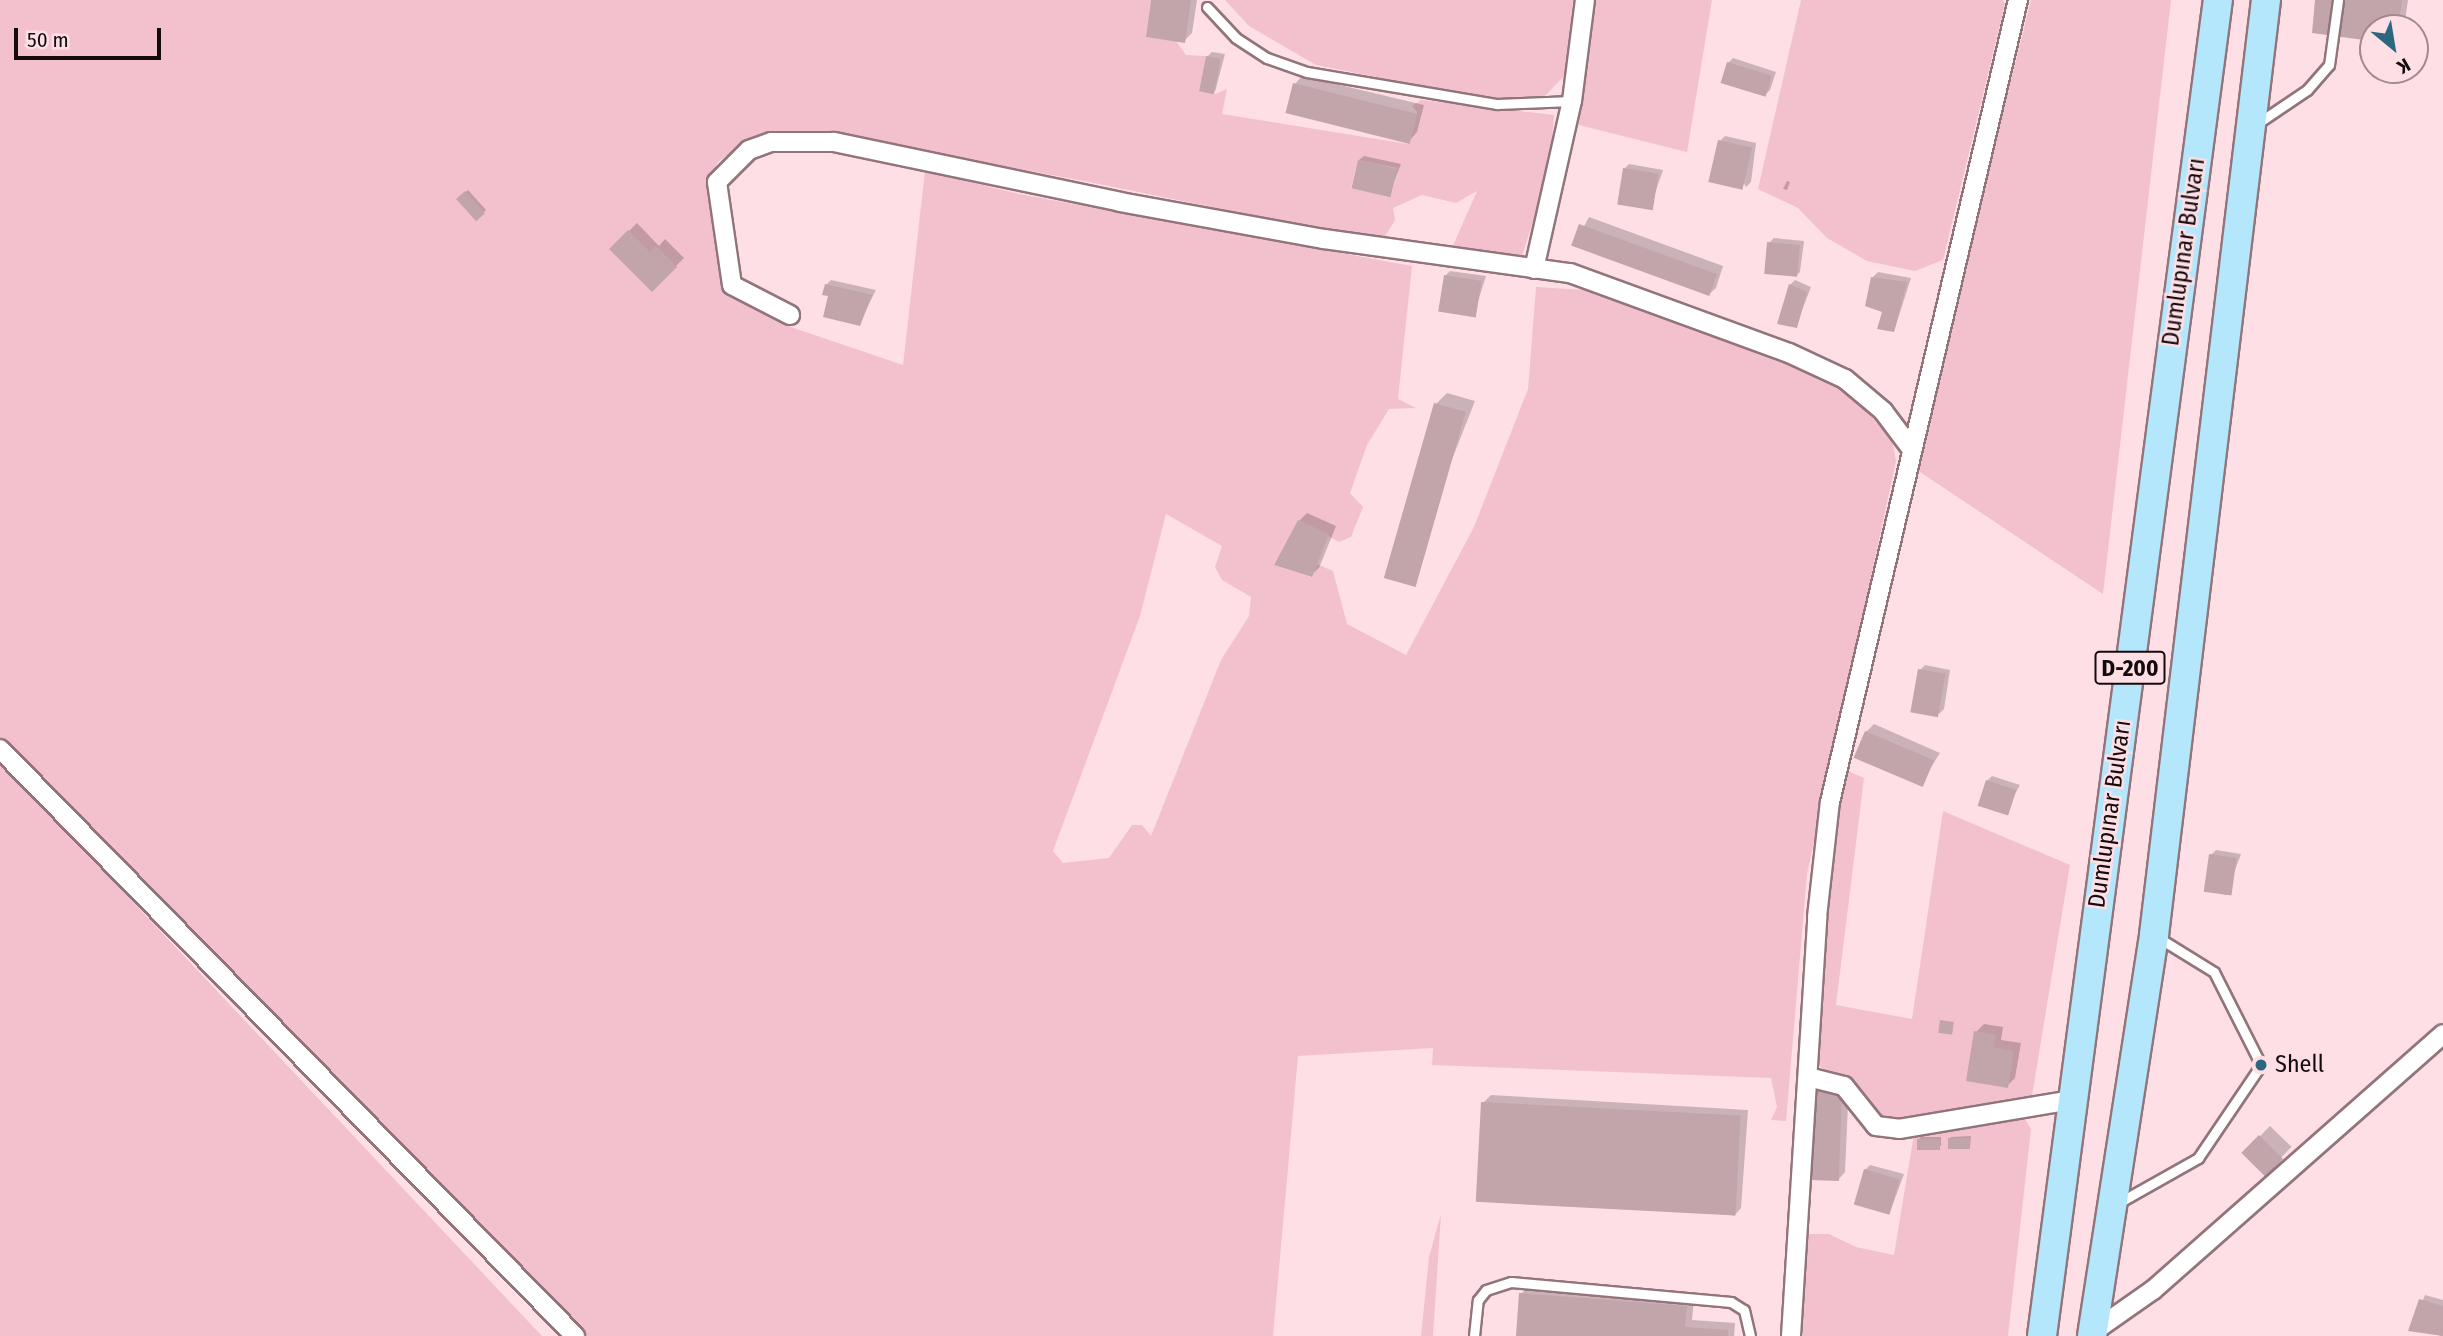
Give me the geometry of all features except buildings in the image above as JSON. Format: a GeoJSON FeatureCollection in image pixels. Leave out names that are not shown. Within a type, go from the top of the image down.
{"type":"FeatureCollection","features":[{"type":"Feature","properties":{"kind":"highway","name":"Dumlupınar Bulvarı"},"geometry":{"type":"LineString","coordinates":[[2042,1336],[2218,0]]}},
{"type":"Feature","properties":{"kind":"highway","name":"Dumlupınar Bulvarı"},"geometry":{"type":"LineString","coordinates":[[2093,1334],[2109,1208],[2154,935],[2266,0]]}},
{"type":"Feature","properties":{"kind":"street"},"geometry":{"type":"LineString","coordinates":[[1534,269],[1572,101],[1585,0]]}},
{"type":"Feature","properties":{"kind":"street"},"geometry":{"type":"LineString","coordinates":[[1791,1336],[1817,917],[1830,802],[1910,447],[2018,0]]}},
{"type":"Feature","properties":{"kind":"street"},"geometry":{"type":"LineString","coordinates":[[790,315],[732,285],[720,222],[717,181],[749,150],[771,142],[848,145],[1120,202],[1570,274],[1789,353],[1845,379],[1883,411],[1910,447]]}},
{"type":"Feature","properties":{"kind":"street"},"geometry":{"type":"LineString","coordinates":[[0,749],[575,1336]]}},
{"type":"Feature","properties":{"kind":"street"},"geometry":{"type":"LineString","coordinates":[[2093,1334],[2152,1290],[2443,1034]]}},
{"type":"Feature","properties":{"kind":"street"},"geometry":{"type":"LineString","coordinates":[[1808,1077],[1844,1086],[1876,1126],[1899,1129],[2073,1100]]}},
{"type":"Feature","properties":{"kind":"lane"},"geometry":{"type":"LineString","coordinates":[[2250,127],[2307,90],[2329,65],[2338,0]]}},
{"type":"Feature","properties":{"kind":"lane"},"geometry":{"type":"LineString","coordinates":[[1207,7],[1236,38],[1267,58],[1307,72],[1497,104],[1572,101]]}},
{"type":"Feature","properties":{"kind":"lane"},"geometry":{"type":"LineString","coordinates":[[2109,1208],[2198,1158],[2261,1065],[2214,972],[2154,935]]}},
{"type":"Feature","properties":{"kind":"lane"},"geometry":{"type":"LineString","coordinates":[[1474,1336],[1478,1300],[1486,1290],[1511,1282],[1731,1303],[1744,1310],[1750,1336]]}},
{"type":"Feature","properties":{"kind":"shaded area"},"geometry":{"type":"Polygon","coordinates":[[[0,0],[1151,0],[1146,37],[1176,41],[1186,55],[1206,56],[1200,91],[1215,94],[1227,89],[1222,114],[1408,144],[1417,112],[1412,106],[1421,100],[1554,115],[1549,172],[1520,262],[1451,250],[1477,191],[1456,203],[1422,195],[1393,208],[1395,220],[1384,238],[1332,236],[1325,230],[834,134],[750,138],[718,162],[707,185],[744,300],[791,327],[903,365],[925,171],[1019,194],[1412,266],[1398,399],[1416,408],[1389,409],[1367,445],[1350,493],[1363,507],[1351,537],[1339,542],[1298,520],[1274,565],[1311,577],[1317,564],[1333,571],[1347,624],[1406,655],[1474,527],[1528,389],[1536,287],[1586,290],[1780,358],[1847,389],[1892,440],[1896,461],[1807,874],[1786,1121],[1771,1120],[1777,1107],[1771,1078],[1432,1065],[1433,1048],[1298,1056],[1273,1336],[585,1336],[0,742],[0,0]],[[1358,160],[1351,188],[1389,196],[1397,168],[1358,160]],[[1166,514],[1140,616],[1053,851],[1063,863],[1109,858],[1132,825],[1142,825],[1151,836],[1221,660],[1249,616],[1251,597],[1222,580],[1215,567],[1222,546],[1166,514]]]}},
{"type":"Feature","properties":{"kind":"shaded area"},"geometry":{"type":"Polygon","coordinates":[[[1225,0],[1573,0],[1566,74],[1542,99],[1496,101],[1316,65],[1249,26],[1225,0]]]}},
{"type":"Feature","properties":{"kind":"shaded area"},"geometry":{"type":"Polygon","coordinates":[[[1590,0],[1712,0],[1687,152],[1579,125],[1590,0]]]}},
{"type":"Feature","properties":{"kind":"shaded area"},"geometry":{"type":"Polygon","coordinates":[[[1801,0],[2003,0],[2005,4],[1943,260],[1915,271],[1867,261],[1827,238],[1798,208],[1758,189],[1801,0]]]}},
{"type":"Feature","properties":{"kind":"shaded area"},"geometry":{"type":"Polygon","coordinates":[[[2031,0],[2171,0],[2103,594],[1914,468],[2031,0]]]}},
{"type":"Feature","properties":{"kind":"shaded area"},"geometry":{"type":"Polygon","coordinates":[[[0,760],[36,799],[542,1336],[0,1336],[0,760]]]}},
{"type":"Feature","properties":{"kind":"shaded area"},"geometry":{"type":"Polygon","coordinates":[[[1848,771],[1864,778],[1836,1005],[1912,1019],[1943,811],[2070,865],[2031,1102],[1882,1121],[1814,1061],[1821,946],[1836,818],[1848,771]]]}},
{"type":"Feature","properties":{"kind":"shaded area"},"geometry":{"type":"Polygon","coordinates":[[[2025,1119],[2031,1129],[2008,1336],[1803,1336],[1801,1251],[1810,1234],[1829,1234],[1856,1247],[1894,1255],[1914,1134],[2025,1119]]]}},
{"type":"Feature","properties":{"kind":"shaded area"},"geometry":{"type":"Polygon","coordinates":[[[1441,1214],[1433,1336],[1421,1336],[1429,1257],[1441,1214]]]}},
{"type":"Feature","properties":{"kind":"place","name":"Shell"},"geometry":{"type":"Point","coordinates":[2261,1065]}}]}
